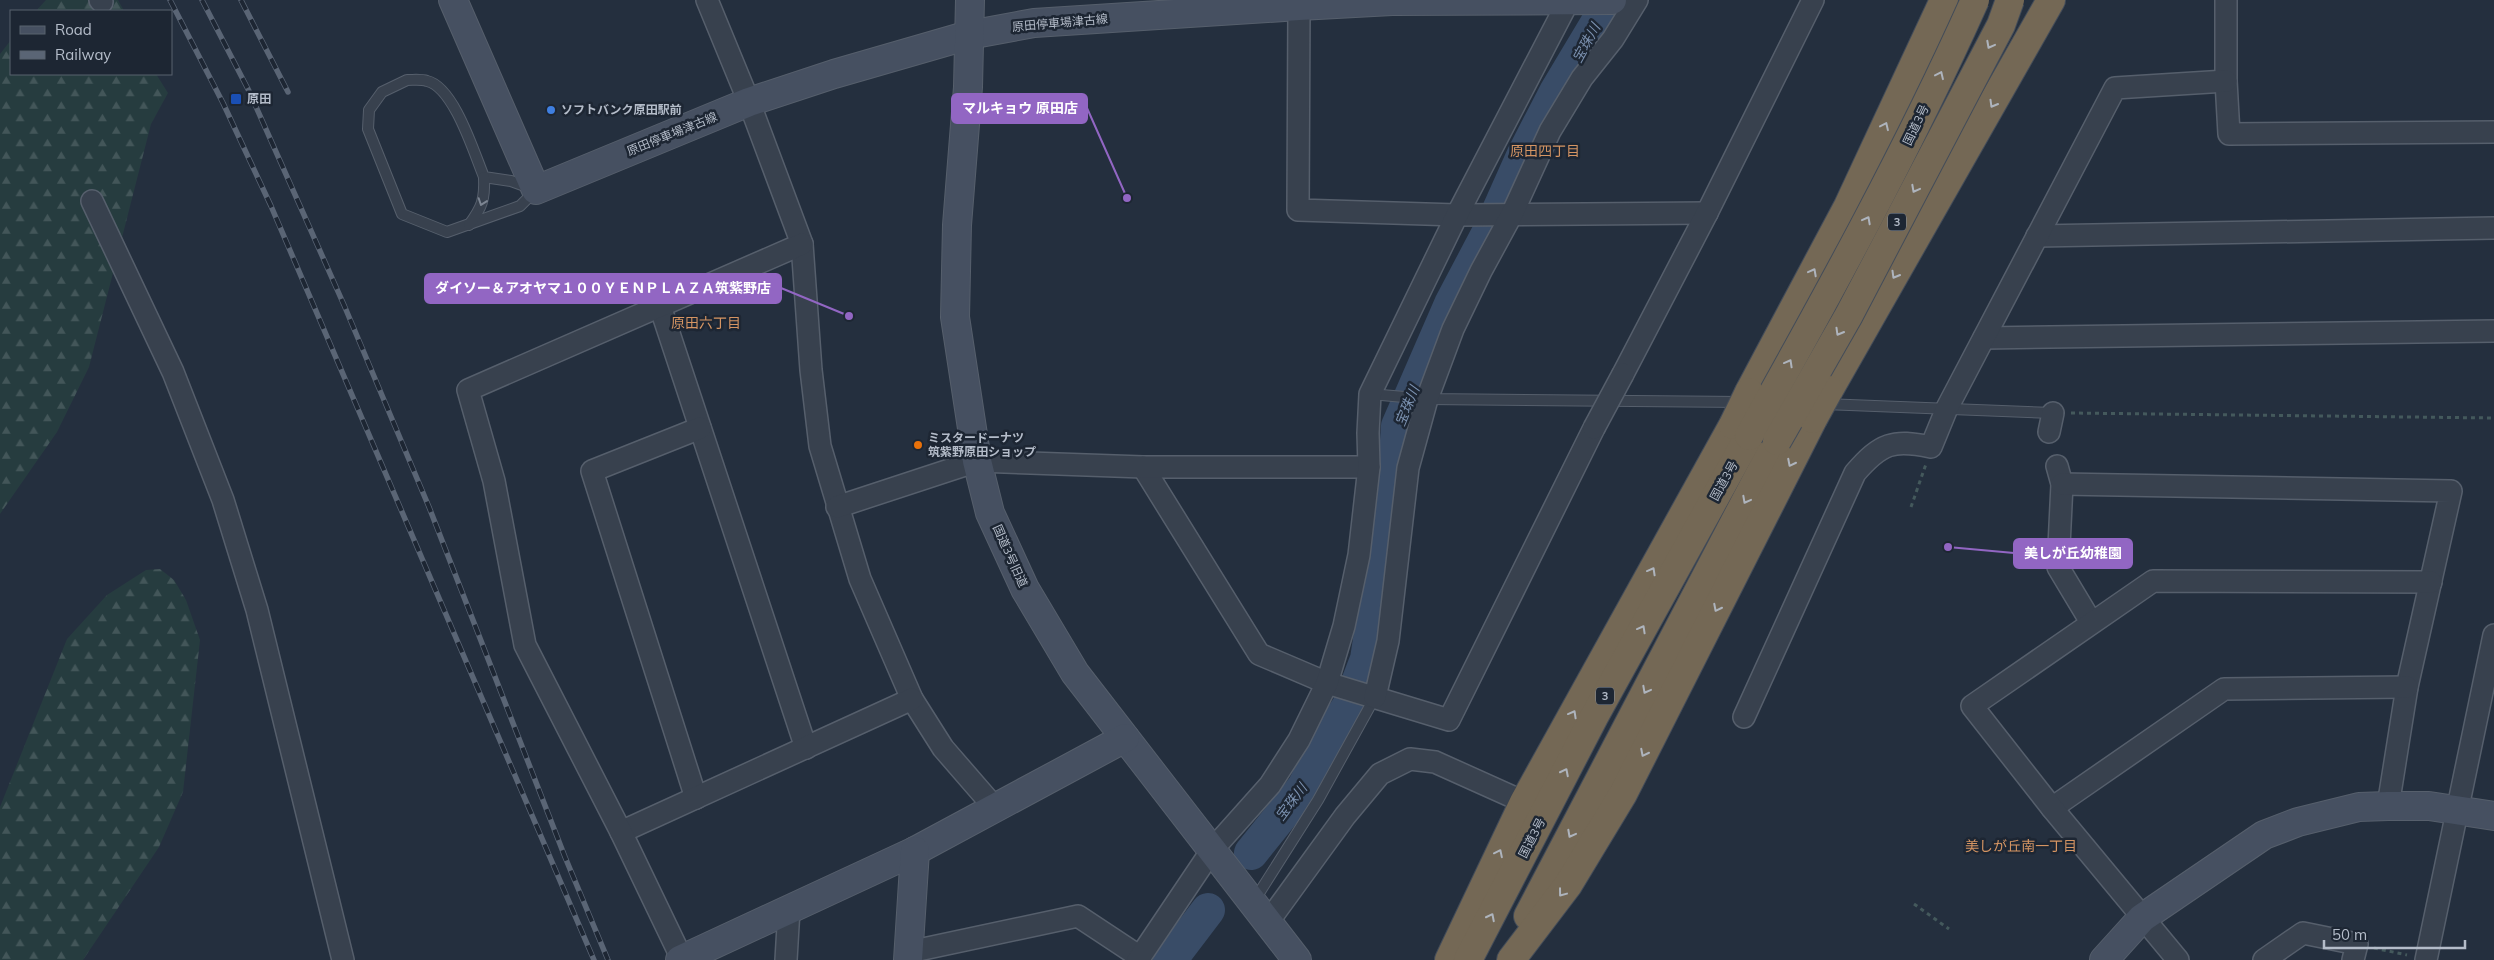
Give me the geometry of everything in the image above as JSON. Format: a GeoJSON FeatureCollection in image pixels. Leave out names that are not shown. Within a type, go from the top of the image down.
{"type":"FeatureCollection","features":[{"type":"Feature","properties":{"kind":"highway"},"geometry":{"type":"LineString","coordinates":[[1449,960],[1466,919],[1524,802],[1740,430],[1749,392],[1848,206],[1944,0]]}},
{"type":"Feature","properties":{"kind":"highway","name":"国道3号"},"geometry":{"type":"LineString","coordinates":[[1468,960],[1740,430],[1824,300],[1910,137],[1975,0]]}},
{"type":"Feature","properties":{"kind":"highway","name":"3"},"geometry":{"type":"LineString","coordinates":[[1505,960],[1777,441],[1858,297],[2001,25],[2010,0]]}},
{"type":"Feature","properties":{"kind":"highway"},"geometry":{"type":"LineString","coordinates":[[1511,960],[1568,885],[1623,794],[1813,419],[2050,0]]}},
{"type":"Feature","properties":{"kind":"street"},"geometry":{"type":"LineString","coordinates":[[454,0],[536,190]]}},
{"type":"Feature","properties":{"kind":"street"},"geometry":{"type":"LineString","coordinates":[[707,0],[750,102],[802,244],[811,370],[820,446],[860,578],[912,699],[943,748],[995,808]]}},
{"type":"Feature","properties":{"kind":"street","name":"国道3号旧道"},"geometry":{"type":"LineString","coordinates":[[970,0],[968,87],[957,225],[955,317],[977,461],[990,513],[1025,590],[1075,673],[1298,960]]}},
{"type":"Feature","properties":{"kind":"street"},"geometry":{"type":"LineString","coordinates":[[915,851],[908,956],[1078,916],[1139,959],[1212,850],[1270,784],[1299,740],[1327,683],[1344,626],[1359,555],[1369,467],[1370,394],[1457,215],[1569,0]]}},
{"type":"Feature","properties":{"kind":"street","name":"原田停車場津古線"},"geometry":{"type":"LineString","coordinates":[[536,190],[750,102],[834,74],[969,35],[1034,23],[1382,1],[1612,0]]}},
{"type":"Feature","properties":{"kind":"street"},"geometry":{"type":"LineString","coordinates":[[1375,697],[1388,641],[1408,468],[1426,398],[1453,329],[1481,270],[1512,214],[1550,131],[1582,78],[1613,39],[1637,0]]}},
{"type":"Feature","properties":{"kind":"street"},"geometry":{"type":"LineString","coordinates":[[1143,467],[1259,654],[1327,683],[1449,720],[1594,428],[1707,213],[1813,0]]}},
{"type":"Feature","properties":{"kind":"street"},"geometry":{"type":"LineString","coordinates":[[2226,0],[2226,81],[2229,134],[2494,132]]}},
{"type":"Feature","properties":{"kind":"street"},"geometry":{"type":"LineString","coordinates":[[1299,6],[1298,210],[1457,215],[1707,213]]}},
{"type":"Feature","properties":{"kind":"street"},"geometry":{"type":"LineString","coordinates":[[1744,717],[1855,473],[1871,455],[1887,446],[1907,442],[1932,447],[1947,408],[2115,88],[2226,81]]}},
{"type":"Feature","properties":{"kind":"street"},"geometry":{"type":"LineString","coordinates":[[92,201],[173,372],[223,500],[257,610],[343,960]]}},
{"type":"Feature","properties":{"kind":"street"},"geometry":{"type":"LineString","coordinates":[[2037,236],[2494,228]]}},
{"type":"Feature","properties":{"kind":"street"},"geometry":{"type":"LineString","coordinates":[[802,244],[468,390],[494,481],[525,645],[621,832],[681,960],[915,851],[1125,738]]}},
{"type":"Feature","properties":{"kind":"street"},"geometry":{"type":"LineString","coordinates":[[660,306],[806,748]]}},
{"type":"Feature","properties":{"kind":"street"},"geometry":{"type":"LineString","coordinates":[[1984,338],[2494,331]]}},
{"type":"Feature","properties":{"kind":"street"},"geometry":{"type":"LineString","coordinates":[[696,798],[592,470],[700,428]]}},
{"type":"Feature","properties":{"kind":"street"},"geometry":{"type":"LineString","coordinates":[[838,507],[977,461],[1143,467],[1369,467]]}},
{"type":"Feature","properties":{"kind":"street"},"geometry":{"type":"LineString","coordinates":[[2091,622],[2058,568],[2059,475],[2451,491],[2407,687],[2388,806]]}},
{"type":"Feature","properties":{"kind":"street"},"geometry":{"type":"LineString","coordinates":[[2178,960],[2052,808],[1972,706],[2091,622],[2153,582],[2431,582]]}},
{"type":"Feature","properties":{"kind":"street"},"geometry":{"type":"LineString","coordinates":[[2426,959],[2494,636]]}},
{"type":"Feature","properties":{"kind":"street"},"geometry":{"type":"LineString","coordinates":[[2052,808],[2224,688],[2407,687]]}},
{"type":"Feature","properties":{"kind":"street"},"geometry":{"type":"LineString","coordinates":[[621,832],[912,699]]}},
{"type":"Feature","properties":{"kind":"street"},"geometry":{"type":"LineString","coordinates":[[1261,911],[1380,774],[1410,759],[1435,762],[1524,802]]}},
{"type":"Feature","properties":{"kind":"street"},"geometry":{"type":"LineString","coordinates":[[2104,960],[2142,918],[2264,835],[2322,815],[2358,807],[2429,806],[2494,816]]}},
{"type":"Feature","properties":{"kind":"street"},"geometry":{"type":"LineString","coordinates":[[786,960],[789,909]]}},
{"type":"Feature","properties":{"kind":"street"},"geometry":{"type":"LineString","coordinates":[[2264,960],[2304,933],[2355,952]]}},
{"type":"Feature","properties":{"kind":"lane"},"geometry":{"type":"LineString","coordinates":[[469,225],[482,206],[485,192],[484,177],[455,110],[445,93],[428,81],[408,80],[382,92],[369,110],[368,129],[402,214],[447,232],[469,225],[520,206],[536,190],[511,181],[484,177]]}},
{"type":"Feature","properties":{"kind":"lane"},"geometry":{"type":"LineString","coordinates":[[1370,394],[1426,398],[1782,403],[1947,408],[2051,422]]}},
{"type":"Feature","properties":{"kind":"lane"},"geometry":{"type":"LineString","coordinates":[[1261,911],[1318,800],[1375,697]]}},
{"type":"Feature","properties":{"kind":"path"},"geometry":{"type":"LineString","coordinates":[[2051,422],[2494,418]]}},
{"type":"Feature","properties":{"kind":"path"},"geometry":{"type":"LineString","coordinates":[[1911,507],[1932,447]]}},
{"type":"Feature","properties":{"kind":"path"},"geometry":{"type":"LineString","coordinates":[[1914,904],[1949,928]]}},
{"type":"Feature","properties":{"kind":"path"},"geometry":{"type":"LineString","coordinates":[[2355,952],[2426,959]]}},
{"type":"Feature","properties":{"kind":"green space"},"geometry":{"type":"Polygon","coordinates":[[[46,0],[118,0],[123,10],[37,10],[46,0]]]}},
{"type":"Feature","properties":{"kind":"green space"},"geometry":{"type":"Polygon","coordinates":[[[10,41],[10,75],[157,75],[168,93],[151,124],[89,367],[57,432],[0,514],[0,54],[10,41]]]}},
{"type":"Feature","properties":{"kind":"green space"},"geometry":{"type":"Polygon","coordinates":[[[160,569],[174,580],[186,600],[200,640],[183,792],[159,847],[83,960],[0,960],[0,807],[67,639],[107,595],[146,570],[160,569]]]}},
{"type":"Feature","properties":{"kind":"waterway","name":"宝珠川"},"geometry":{"type":"LineString","coordinates":[[1251,853],[1304,787],[1333,730],[1349,706],[1367,659],[1394,484],[1398,426],[1451,304],[1491,228],[1524,154],[1556,92],[1611,0]]}},
{"type":"Feature","properties":{"kind":"waterway","name":"宝珠川"},"geometry":{"type":"LineString","coordinates":[[1170,960],[1208,910]]}},
{"type":"Feature","properties":{"kind":"railway"},"geometry":{"type":"LineString","coordinates":[[170,0],[223,103],[271,206],[594,960]]}},
{"type":"Feature","properties":{"kind":"railway"},"geometry":{"type":"LineString","coordinates":[[202,0],[249,91],[344,305],[429,507],[565,857],[608,960]]}},
{"type":"Feature","properties":{"kind":"railway"},"geometry":{"type":"LineString","coordinates":[[241,0],[288,92]]}},
{"type":"Feature","properties":{"kind":"place","name":"原田"},"geometry":{"type":"Point","coordinates":[236,99]}},
{"type":"Feature","properties":{"kind":"place","name":"ソフトバンク原田駅前"},"geometry":{"type":"Point","coordinates":[551,110]}},
{"type":"Feature","properties":{"kind":"place","name":"マルキョウ 原田店"},"geometry":{"type":"Point","coordinates":[1127,198]}},
{"type":"Feature","properties":{"kind":"place","name":"ダイソー＆アオヤマ１００ＹＥＮＰＬＡＺＡ筑紫野店"},"geometry":{"type":"Point","coordinates":[849,316]}},
{"type":"Feature","properties":{"kind":"place","name":"ミスタードーナツ 筑紫野原田ショップ"},"geometry":{"type":"Point","coordinates":[918,445]}},
{"type":"Feature","properties":{"kind":"place","name":"美しが丘幼稚園"},"geometry":{"type":"Point","coordinates":[1948,547]}},
{"type":"Feature","properties":{"kind":"district","name":"原田四丁目"},"geometry":{"type":"Point","coordinates":[1545,151]}},
{"type":"Feature","properties":{"kind":"district","name":"原田六丁目"},"geometry":{"type":"Point","coordinates":[706,323]}},
{"type":"Feature","properties":{"kind":"district","name":"美しが丘南一丁目"},"geometry":{"type":"Point","coordinates":[2021,846]}}]}
